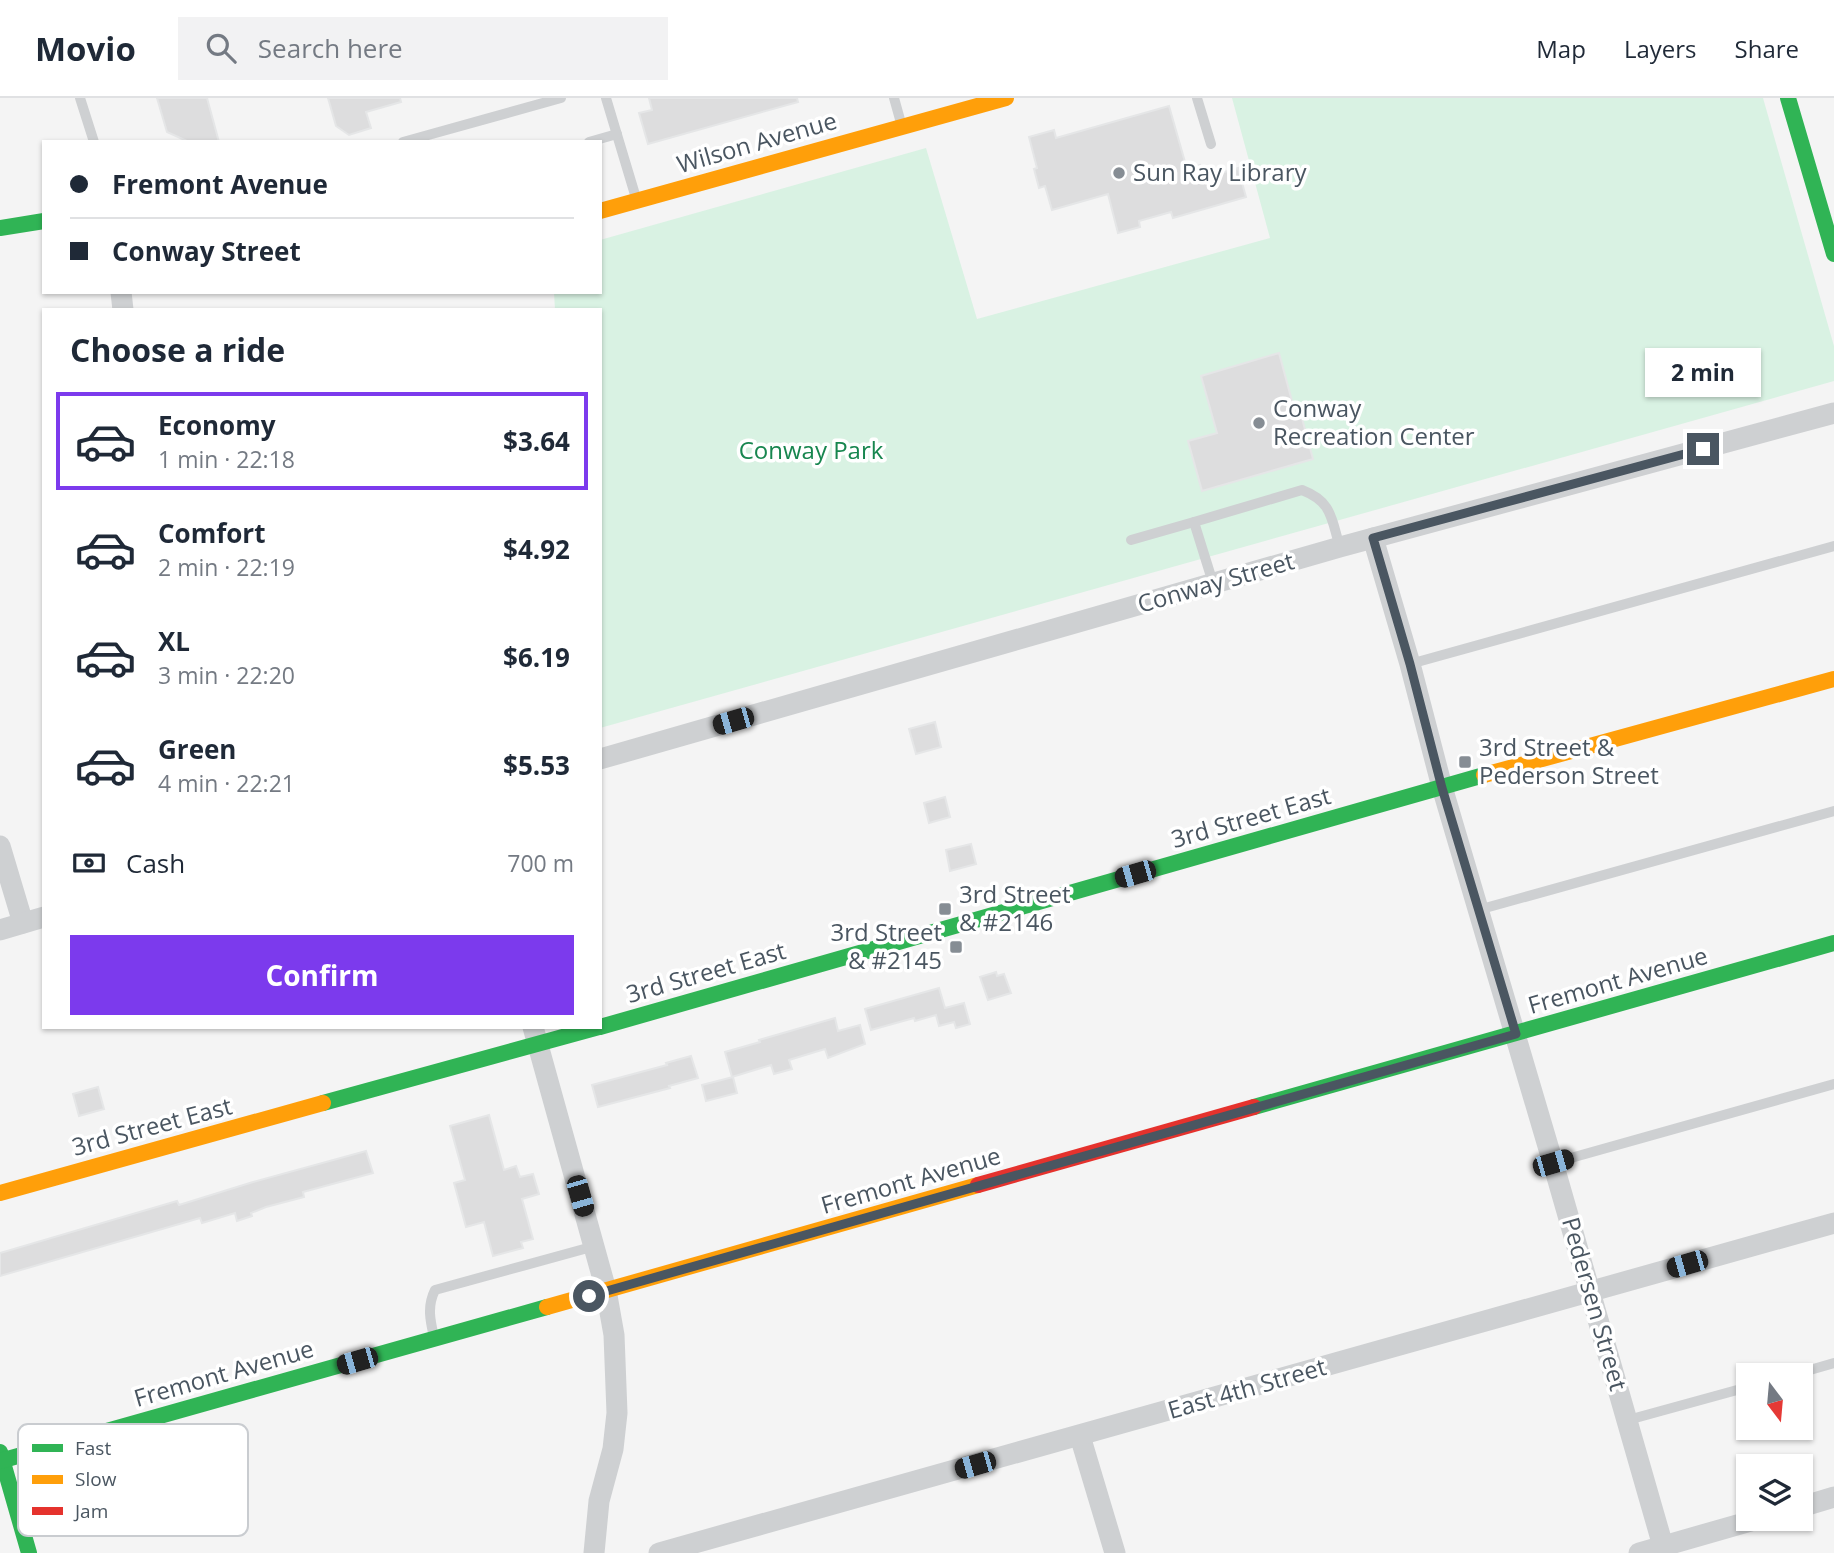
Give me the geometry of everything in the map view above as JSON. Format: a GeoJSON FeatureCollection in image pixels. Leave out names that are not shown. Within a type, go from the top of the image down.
{"type":"FeatureCollection","features":[{"type":"Feature","properties":{"kind":"street","name":"Wilson Avenue"},"geometry":{"type":"LineString","coordinates":[[602,210],[902,126],[940,111],[1006,98]]}},
{"type":"Feature","properties":{"kind":"street"},"geometry":{"type":"LineString","coordinates":[[1788,98],[1834,254]]}},
{"type":"Feature","properties":{"kind":"street"},"geometry":{"type":"LineString","coordinates":[[0,228],[42,220]]}},
{"type":"Feature","properties":{"kind":"street","name":"Conway Street"},"geometry":{"type":"LineString","coordinates":[[602,758],[1340,547],[1834,413]]}},
{"type":"Feature","properties":{"kind":"street","name":"Pedersen Street"},"geometry":{"type":"LineString","coordinates":[[1373,538],[1410,664],[1442,788],[1516,1034],[1662,1546]]}},
{"type":"Feature","properties":{"kind":"street","name":"3rd Street East"},"geometry":{"type":"LineString","coordinates":[[602,1026],[1834,679]]}},
{"type":"Feature","properties":{"kind":"street"},"geometry":{"type":"LineString","coordinates":[[0,846],[34,920],[0,930]]}},
{"type":"Feature","properties":{"kind":"street","name":"Fremont Avenue"},"geometry":{"type":"LineString","coordinates":[[125,1424],[435,1339],[1834,943]]}},
{"type":"Feature","properties":{"kind":"street","name":"3rd Street East"},"geometry":{"type":"LineString","coordinates":[[0,1193],[535,1036],[586,1029]]}},
{"type":"Feature","properties":{"kind":"street"},"geometry":{"type":"LineString","coordinates":[[535,1036],[595,1246],[614,1335],[617,1413],[613,1449],[599,1502],[594,1553]]}},
{"type":"Feature","properties":{"kind":"street","name":"East 4th Street"},"geometry":{"type":"LineString","coordinates":[[659,1553],[1834,1223]]}},
{"type":"Feature","properties":{"kind":"street"},"geometry":{"type":"LineString","coordinates":[[1080,1436],[1115,1553]]}},
{"type":"Feature","properties":{"kind":"street","name":"Fremont Avenue"},"geometry":{"type":"LineString","coordinates":[[1,1458],[18,1453]]}},
{"type":"Feature","properties":{"kind":"street"},"geometry":{"type":"LineString","coordinates":[[1,1458],[18,1516]]}},
{"type":"Feature","properties":{"kind":"street"},"geometry":{"type":"LineString","coordinates":[[1813,1503],[1834,1497]]}},
{"type":"Feature","properties":{"kind":"street"},"geometry":{"type":"LineString","coordinates":[[1639,1553],[1736,1525]]}},
{"type":"Feature","properties":{"kind":"street"},"geometry":{"type":"LineString","coordinates":[[24,1536],[29,1553]]}},
{"type":"Feature","properties":{"kind":"lane"},"geometry":{"type":"LineString","coordinates":[[80,98],[93,140]]}},
{"type":"Feature","properties":{"kind":"lane"},"geometry":{"type":"LineString","coordinates":[[410,140],[561,98]]}},
{"type":"Feature","properties":{"kind":"lane"},"geometry":{"type":"LineString","coordinates":[[606,98],[637,201]]}},
{"type":"Feature","properties":{"kind":"lane"},"geometry":{"type":"LineString","coordinates":[[894,98],[902,126]]}},
{"type":"Feature","properties":{"kind":"lane"},"geometry":{"type":"LineString","coordinates":[[1197,98],[1211,144]]}},
{"type":"Feature","properties":{"kind":"lane"},"geometry":{"type":"LineString","coordinates":[[596,140],[617,134]]}},
{"type":"Feature","properties":{"kind":"lane"},"geometry":{"type":"LineString","coordinates":[[1131,540],[1302,490],[1318,496],[1328,508],[1340,547]]}},
{"type":"Feature","properties":{"kind":"lane"},"geometry":{"type":"LineString","coordinates":[[1194,522],[1213,583]]}},
{"type":"Feature","properties":{"kind":"lane"},"geometry":{"type":"LineString","coordinates":[[1410,664],[1834,546]]}},
{"type":"Feature","properties":{"kind":"lane"},"geometry":{"type":"LineString","coordinates":[[1478,910],[1834,811]]}},
{"type":"Feature","properties":{"kind":"lane"},"geometry":{"type":"LineString","coordinates":[[1553,1163],[1834,1084]]}},
{"type":"Feature","properties":{"kind":"lane"},"geometry":{"type":"LineString","coordinates":[[435,1339],[429,1317],[430,1300],[435,1290],[595,1246]]}},
{"type":"Feature","properties":{"kind":"lane"},"geometry":{"type":"LineString","coordinates":[[1813,1369],[1834,1363]]}},
{"type":"Feature","properties":{"kind":"lane"},"geometry":{"type":"LineString","coordinates":[[1628,1420],[1736,1390]]}},
{"type":"Feature","properties":{"kind":"green space","name":"Conway Park"},"geometry":{"type":"Polygon","coordinates":[[[1232,98],[1763,98],[1834,346],[1834,381],[602,727],[602,308],[555,308],[554,294],[602,294],[602,239],[926,148],[977,319],[1270,238],[1232,98]]]}},
{"type":"Feature","properties":{"kind":"building"},"geometry":{"type":"Polygon","coordinates":[[[157,98],[207,98],[218,140],[185,140],[167,132],[157,98]]]}},
{"type":"Feature","properties":{"kind":"building"},"geometry":{"type":"Polygon","coordinates":[[[328,98],[400,98],[401,102],[366,112],[371,128],[349,135],[336,126],[328,98]]]}},
{"type":"Feature","properties":{"kind":"building"},"geometry":{"type":"Polygon","coordinates":[[[649,98],[797,98],[798,102],[648,144],[639,113],[652,110],[649,98]]]}},
{"type":"Feature","properties":{"kind":"building","name":"Sun Ray Library"},"geometry":{"type":"Polygon","coordinates":[[[1169,106],[1187,169],[1200,165],[1204,178],[1238,168],[1246,197],[1173,218],[1171,212],[1139,221],[1140,227],[1118,233],[1108,194],[1052,210],[1045,186],[1039,188],[1029,137],[1054,130],[1056,138],[1169,106]]]}},
{"type":"Feature","properties":{"kind":"building","name":"Conway Recreation Center"},"geometry":{"type":"Polygon","coordinates":[[[1279,353],[1295,412],[1300,411],[1313,459],[1202,491],[1188,441],[1217,433],[1201,376],[1279,353]]]}},
{"type":"Feature","properties":{"kind":"building"},"geometry":{"type":"Polygon","coordinates":[[[935,722],[941,747],[916,754],[909,729],[935,722]]]}},
{"type":"Feature","properties":{"kind":"building"},"geometry":{"type":"Polygon","coordinates":[[[945,797],[950,817],[929,823],[924,803],[945,797]]]}},
{"type":"Feature","properties":{"kind":"building"},"geometry":{"type":"Polygon","coordinates":[[[971,844],[976,864],[950,871],[946,850],[971,844]]]}},
{"type":"Feature","properties":{"kind":"building"},"geometry":{"type":"Polygon","coordinates":[[[996,972],[997,976],[1004,974],[1011,993],[988,1000],[980,977],[996,972]]]}},
{"type":"Feature","properties":{"kind":"building"},"geometry":{"type":"Polygon","coordinates":[[[939,988],[945,1008],[964,1003],[970,1024],[956,1028],[954,1022],[939,1026],[936,1015],[871,1030],[865,1009],[939,988]]]}},
{"type":"Feature","properties":{"kind":"building"},"geometry":{"type":"Polygon","coordinates":[[[835,1018],[838,1031],[860,1025],[865,1044],[828,1058],[825,1049],[789,1060],[792,1069],[774,1074],[771,1065],[732,1077],[725,1052],[835,1018]]]}},
{"type":"Feature","properties":{"kind":"building"},"geometry":{"type":"Polygon","coordinates":[[[691,1056],[698,1078],[598,1107],[592,1085],[691,1056]]]}},
{"type":"Feature","properties":{"kind":"building"},"geometry":{"type":"Polygon","coordinates":[[[733,1077],[737,1093],[706,1101],[702,1085],[733,1077]]]}},
{"type":"Feature","properties":{"kind":"building"},"geometry":{"type":"Polygon","coordinates":[[[98,1087],[104,1109],[79,1116],[73,1094],[98,1087]]]}},
{"type":"Feature","properties":{"kind":"building"},"geometry":{"type":"Polygon","coordinates":[[[489,1115],[504,1170],[516,1166],[520,1177],[533,1174],[539,1194],[522,1199],[533,1239],[521,1242],[523,1248],[493,1256],[484,1222],[466,1227],[454,1183],[465,1180],[450,1126],[489,1115]]]}},
{"type":"Feature","properties":{"kind":"building"},"geometry":{"type":"Polygon","coordinates":[[[366,1151],[373,1173],[303,1192],[304,1197],[266,1207],[251,1213],[252,1216],[237,1221],[235,1213],[202,1223],[200,1218],[0,1276],[0,1253],[177,1201],[179,1205],[366,1151]]]}},
{"type":"Feature","properties":{"kind":"traffic: fast"},"geometry":{"type":"LineString","coordinates":[[1788,98],[1834,254]]}},
{"type":"Feature","properties":{"kind":"traffic: fast"},"geometry":{"type":"LineString","coordinates":[[0,228],[42,221]]}},
{"type":"Feature","properties":{"kind":"traffic: fast"},"geometry":{"type":"LineString","coordinates":[[602,1026],[1484,775]]}},
{"type":"Feature","properties":{"kind":"traffic: fast"},"geometry":{"type":"LineString","coordinates":[[1254,1107],[1834,943]]}},
{"type":"Feature","properties":{"kind":"traffic: fast"},"geometry":{"type":"LineString","coordinates":[[323,1103],[592,1029]]}},
{"type":"Feature","properties":{"kind":"traffic: fast"},"geometry":{"type":"LineString","coordinates":[[131,1424],[547,1307]]}},
{"type":"Feature","properties":{"kind":"traffic: fast"},"geometry":{"type":"LineString","coordinates":[[0,1452],[18,1515]]}},
{"type":"Feature","properties":{"kind":"traffic: fast"},"geometry":{"type":"LineString","coordinates":[[0,1461],[18,1456]]}},
{"type":"Feature","properties":{"kind":"traffic: fast"},"geometry":{"type":"LineString","coordinates":[[24,1536],[29,1553]]}},
{"type":"Feature","properties":{"kind":"traffic: slow"},"geometry":{"type":"LineString","coordinates":[[602,210],[1006,98]]}},
{"type":"Feature","properties":{"kind":"traffic: slow"},"geometry":{"type":"LineString","coordinates":[[1484,775],[1834,679]]}},
{"type":"Feature","properties":{"kind":"traffic: slow"},"geometry":{"type":"LineString","coordinates":[[0,1193],[323,1103]]}},
{"type":"Feature","properties":{"kind":"traffic: slow"},"geometry":{"type":"LineString","coordinates":[[547,1307],[978,1185]]}},
{"type":"Feature","properties":{"kind":"traffic: jam"},"geometry":{"type":"LineString","coordinates":[[978,1185],[1254,1107]]}},
{"type":"Feature","properties":{"kind":"place","name":"Sun Ray Library"},"geometry":{"type":"Point","coordinates":[1119,173]}},
{"type":"Feature","properties":{"kind":"place","name":"Conway Recreation Center"},"geometry":{"type":"Point","coordinates":[1259,423]}},
{"type":"Feature","properties":{"kind":"place","name":"3rd Street & Pederson Street"},"geometry":{"type":"Point","coordinates":[1465,762]}},
{"type":"Feature","properties":{"kind":"place","name":"3rd Street & #2146"},"geometry":{"type":"Point","coordinates":[945,909]}},
{"type":"Feature","properties":{"kind":"place","name":"3rd Street & #2145"},"geometry":{"type":"Point","coordinates":[956,947]}},
{"type":"Feature","properties":{"kind":"route"},"geometry":{"type":"LineString","coordinates":[[589,1296],[1516,1034],[1442,788],[1410,664],[1373,538],[1703,449]]}}]}
